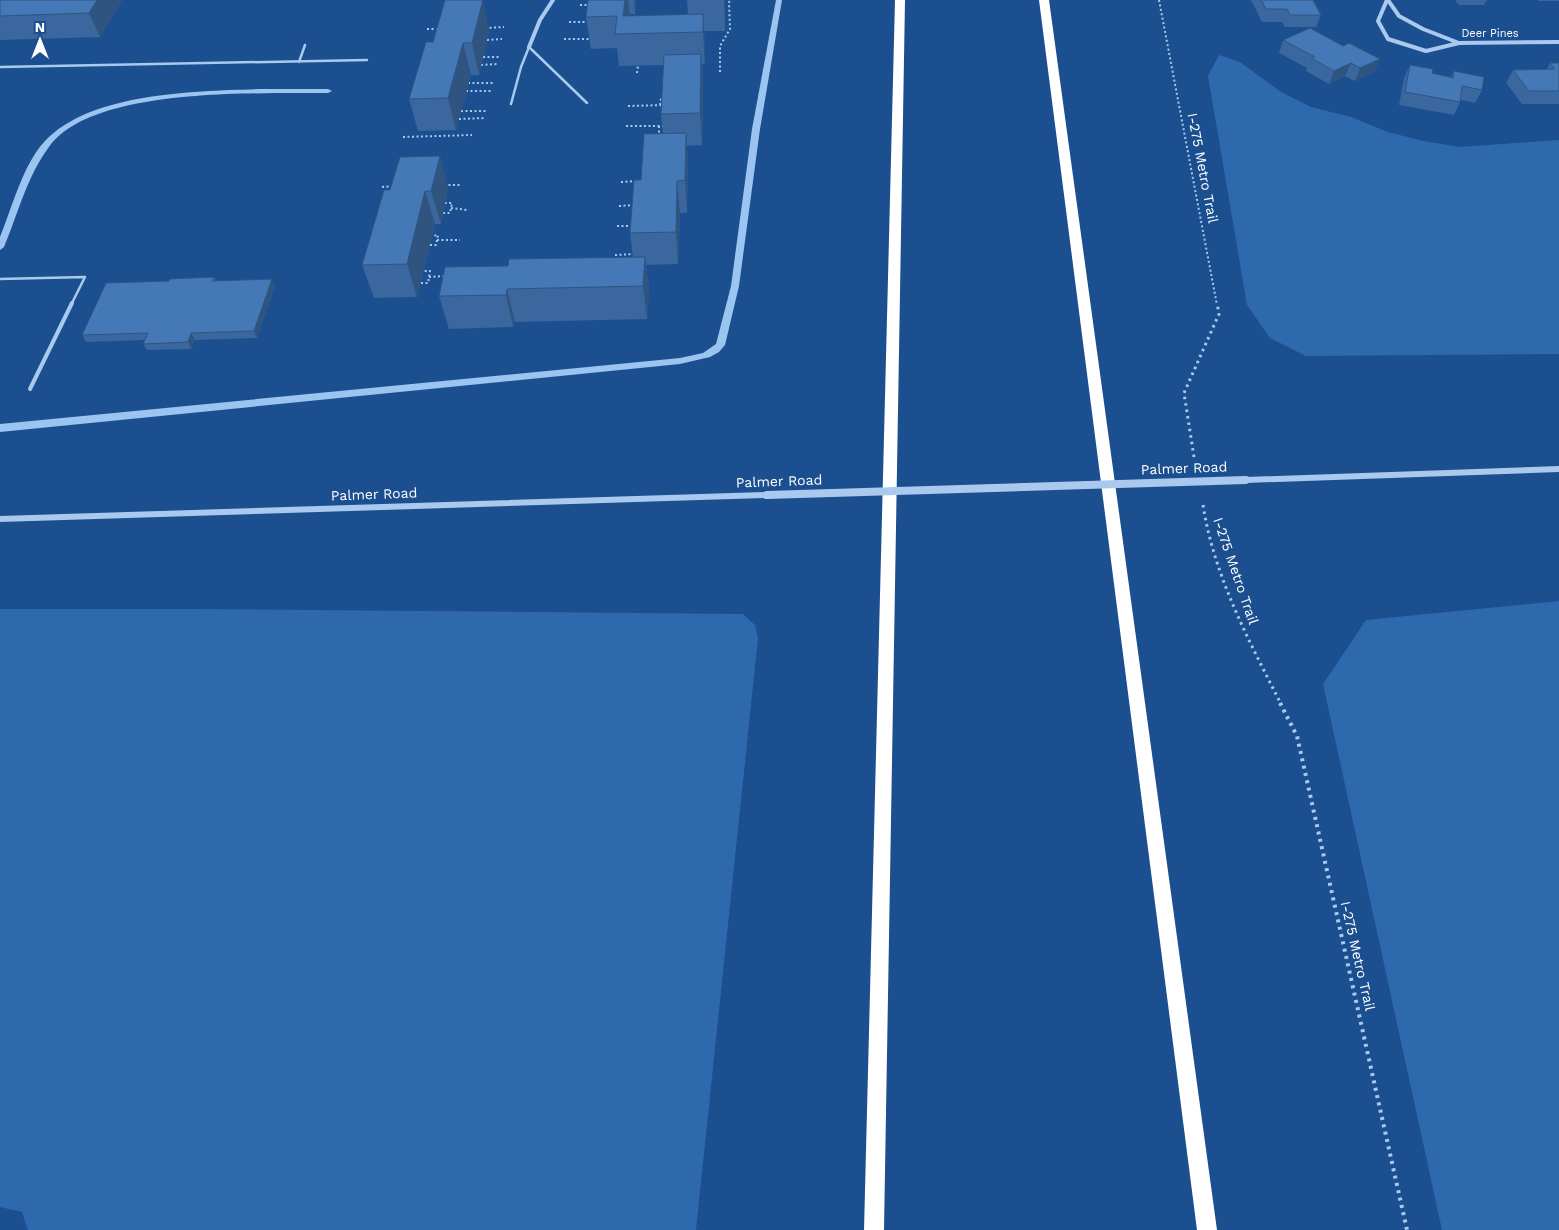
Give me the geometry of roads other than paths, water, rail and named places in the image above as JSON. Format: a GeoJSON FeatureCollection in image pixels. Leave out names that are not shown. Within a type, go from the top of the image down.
{"type":"FeatureCollection","features":[{"type":"Feature","properties":{"kind":"highway"},"geometry":{"type":"LineString","coordinates":[[874,1230],[900,0]]}},
{"type":"Feature","properties":{"kind":"highway"},"geometry":{"type":"LineString","coordinates":[[1044,0],[1207,1230]]}},
{"type":"Feature","properties":{"kind":"street"},"geometry":{"type":"LineString","coordinates":[[529,47],[540,20],[553,0]]}},
{"type":"Feature","properties":{"kind":"street"},"geometry":{"type":"LineString","coordinates":[[1388,0],[1378,21],[1388,39],[1426,51],[1459,43]]}},
{"type":"Feature","properties":{"kind":"street","name":"Deer Pines"},"geometry":{"type":"LineString","coordinates":[[1388,0],[1398,16],[1423,29],[1459,43],[1559,42]]}},
{"type":"Feature","properties":{"kind":"street","name":"Palmer Road"},"geometry":{"type":"LineString","coordinates":[[0,519],[1559,469]]}},
{"type":"Feature","properties":{"kind":"lane"},"geometry":{"type":"LineString","coordinates":[[299,62],[305,45]]}},
{"type":"Feature","properties":{"kind":"lane"},"geometry":{"type":"LineString","coordinates":[[511,104],[521,67],[529,47],[587,103]]}},
{"type":"Feature","properties":{"kind":"lane"},"geometry":{"type":"LineString","coordinates":[[0,67],[366,60]]}},
{"type":"Feature","properties":{"kind":"lane"},"geometry":{"type":"LineString","coordinates":[[0,279],[85,277],[30,389]]}},
{"type":"Feature","properties":{"kind":"waterway"},"geometry":{"type":"LineString","coordinates":[[0,428],[680,361],[712,353],[720,345],[735,286],[756,129],[779,0]]}},
{"type":"Feature","properties":{"kind":"waterway"},"geometry":{"type":"LineString","coordinates":[[0,247],[33,166],[47,143],[69,124],[100,111],[138,101],[220,93],[328,91]]}}]}
